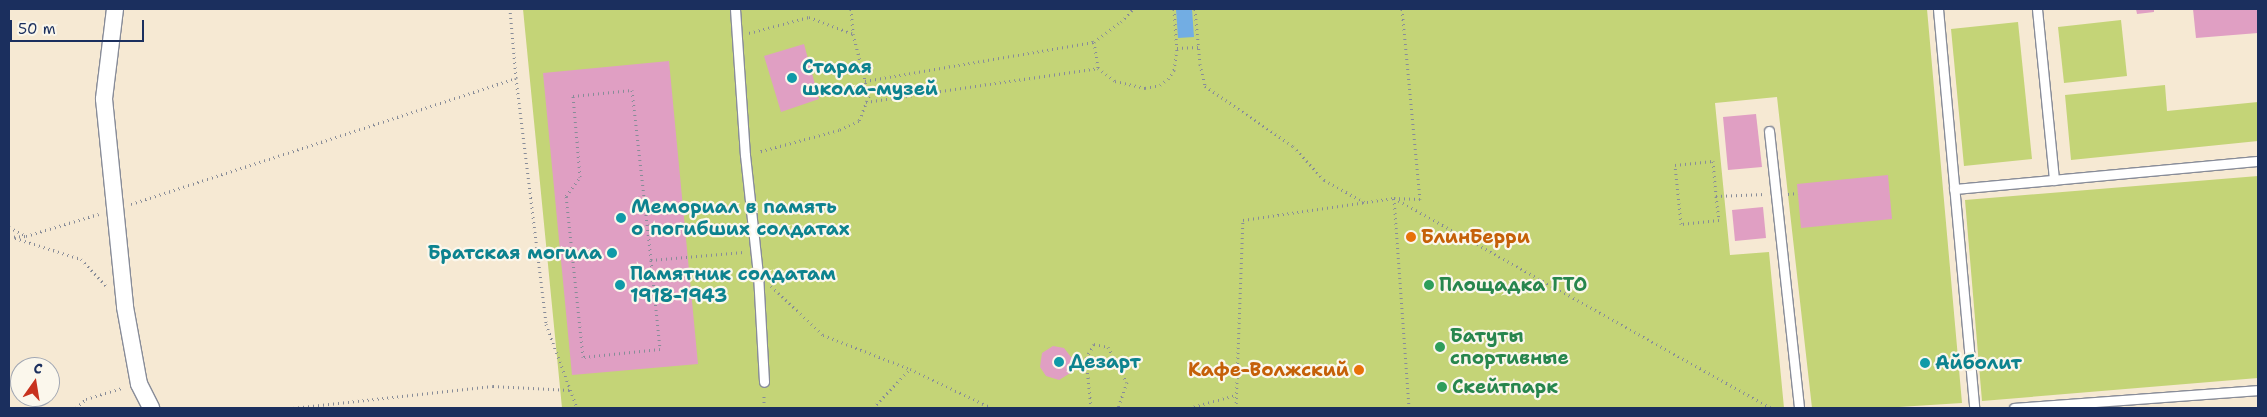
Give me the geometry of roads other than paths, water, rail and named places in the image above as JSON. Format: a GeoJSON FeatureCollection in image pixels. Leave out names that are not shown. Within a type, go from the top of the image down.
{"type":"FeatureCollection","features":[{"type":"Feature","properties":{"kind":"street"},"geometry":{"type":"LineString","coordinates":[[115,9],[104,99],[126,307],[139,384],[151,408]]}},
{"type":"Feature","properties":{"kind":"lane"},"geometry":{"type":"LineString","coordinates":[[735,9],[745,155],[758,274],[764,382]]}},
{"type":"Feature","properties":{"kind":"lane"},"geometry":{"type":"LineString","coordinates":[[1938,9],[1974,408]]}},
{"type":"Feature","properties":{"kind":"lane"},"geometry":{"type":"LineString","coordinates":[[2037,9],[2054,180]]}},
{"type":"Feature","properties":{"kind":"lane"},"geometry":{"type":"LineString","coordinates":[[1769,131],[1799,408]]}},
{"type":"Feature","properties":{"kind":"lane"},"geometry":{"type":"LineString","coordinates":[[1954,190],[2258,161]]}},
{"type":"Feature","properties":{"kind":"lane"},"geometry":{"type":"LineString","coordinates":[[2014,408],[2258,390]]}},
{"type":"Feature","properties":{"kind":"water"},"geometry":{"type":"Polygon","coordinates":[[[1176,9],[1192,9],[1194,37],[1178,38],[1176,9]]]}},
{"type":"Feature","properties":{"kind":"place","name":"Старая школа-музей"},"geometry":{"type":"Point","coordinates":[792,78]}},
{"type":"Feature","properties":{"kind":"place","name":"Мемориал в память о погибших солдатах"},"geometry":{"type":"Point","coordinates":[621,218]}},
{"type":"Feature","properties":{"kind":"place","name":"БлинБерри"},"geometry":{"type":"Point","coordinates":[1411,237]}},
{"type":"Feature","properties":{"kind":"place","name":"Братская могила"},"geometry":{"type":"Point","coordinates":[612,253]}},
{"type":"Feature","properties":{"kind":"place","name":"Памятник солдатам 1918-1943"},"geometry":{"type":"Point","coordinates":[620,285]}},
{"type":"Feature","properties":{"kind":"place","name":"Площадка ГТО"},"geometry":{"type":"Point","coordinates":[1429,285]}},
{"type":"Feature","properties":{"kind":"place","name":"Батуты спортивные"},"geometry":{"type":"Point","coordinates":[1440,347]}},
{"type":"Feature","properties":{"kind":"place","name":"Дезарт"},"geometry":{"type":"Point","coordinates":[1059,362]}},
{"type":"Feature","properties":{"kind":"place","name":"Айболит"},"geometry":{"type":"Point","coordinates":[1925,363]}},
{"type":"Feature","properties":{"kind":"place","name":"Кафе-Волжский"},"geometry":{"type":"Point","coordinates":[1359,370]}},
{"type":"Feature","properties":{"kind":"place","name":"Скейтпарк"},"geometry":{"type":"Point","coordinates":[1442,387]}}]}
